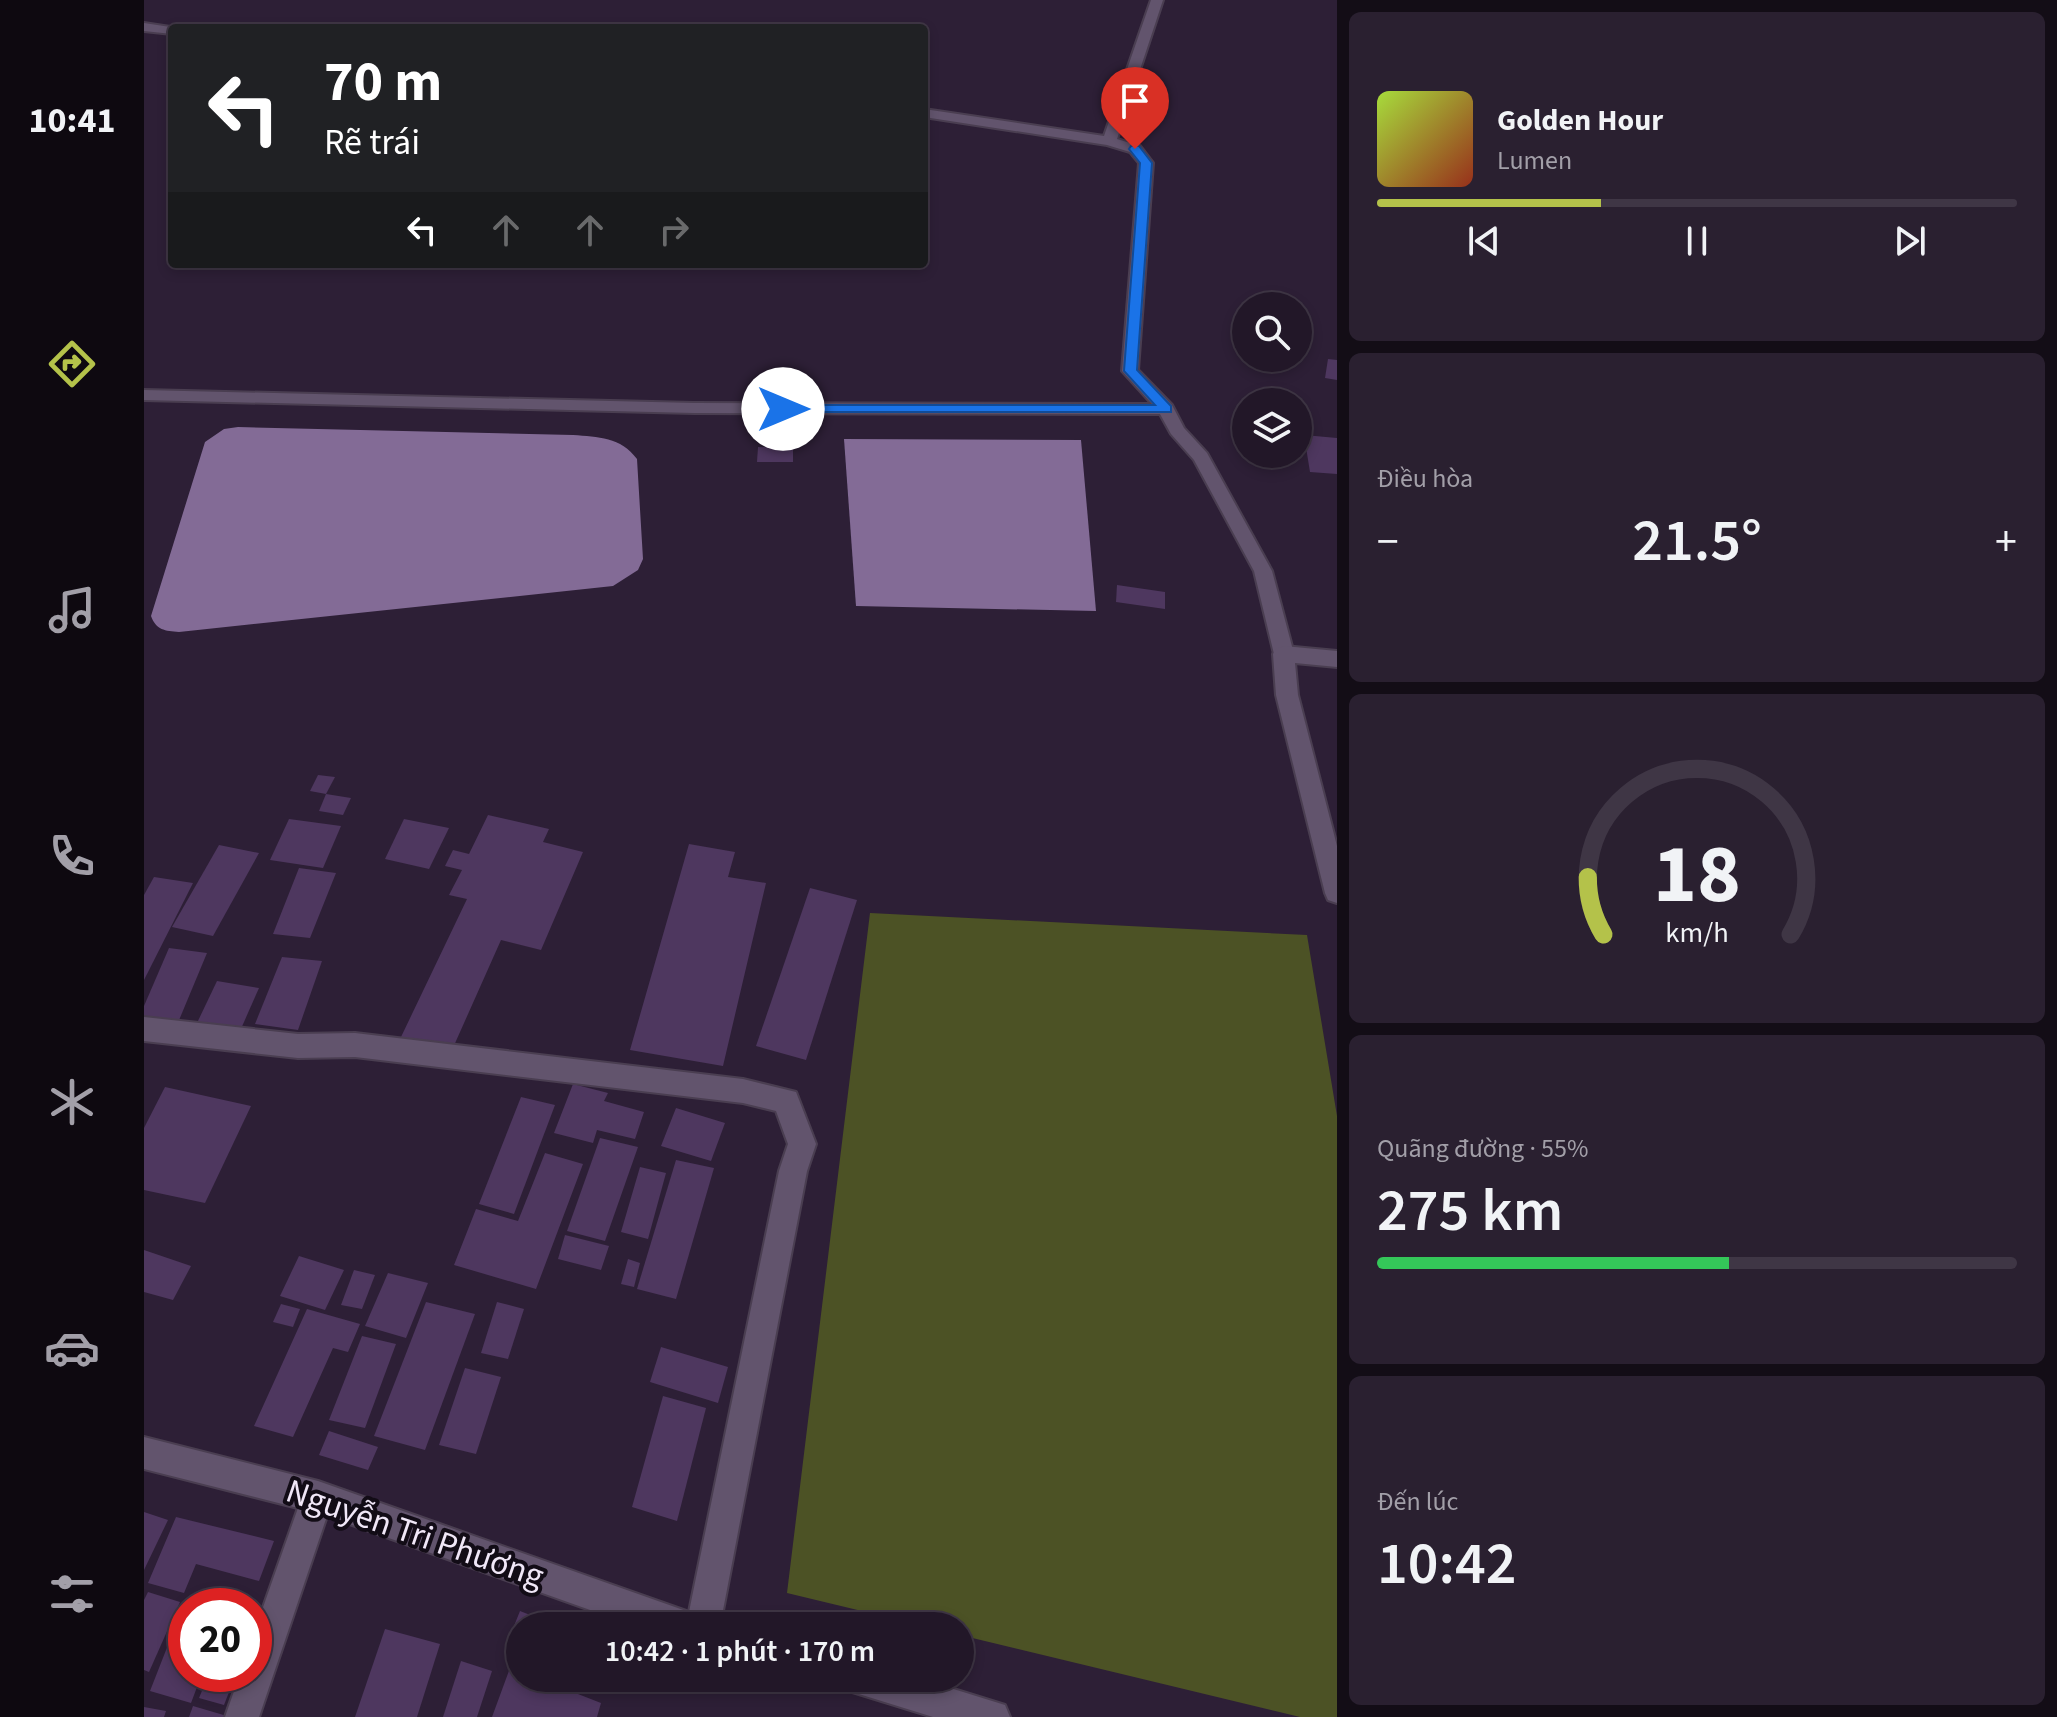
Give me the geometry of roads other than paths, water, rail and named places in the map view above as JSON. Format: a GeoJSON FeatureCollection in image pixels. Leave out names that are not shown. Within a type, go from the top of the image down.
{"type":"FeatureCollection","features":[{"type":"Feature","properties":{"kind":"street"},"geometry":{"type":"LineString","coordinates":[[1337,659],[1284,654],[1287,695],[1337,893]]}},
{"type":"Feature","properties":{"kind":"street"},"geometry":{"type":"LineString","coordinates":[[144,1029],[298,1046],[355,1045],[743,1091],[786,1101],[802,1144],[793,1171],[706,1612]]}},
{"type":"Feature","properties":{"kind":"street","name":"Nguyễn Tri Phương"},"geometry":{"type":"LineString","coordinates":[[144,1453],[318,1497],[642,1612]]}},
{"type":"Feature","properties":{"kind":"street"},"geometry":{"type":"LineString","coordinates":[[242,1717],[318,1497]]}},
{"type":"Feature","properties":{"kind":"street"},"geometry":{"type":"LineString","coordinates":[[906,1692],[993,1717]]}},
{"type":"Feature","properties":{"kind":"lane"},"geometry":{"type":"LineString","coordinates":[[1109,141],[1157,0]]}},
{"type":"Feature","properties":{"kind":"lane"},"geometry":{"type":"LineString","coordinates":[[144,27],[168,30]]}},
{"type":"Feature","properties":{"kind":"lane"},"geometry":{"type":"LineString","coordinates":[[928,114],[1109,141],[1135,149],[1146,163],[1130,371],[1166,409],[1177,430],[1201,457],[1263,571],[1284,654]]}},
{"type":"Feature","properties":{"kind":"lane"},"geometry":{"type":"LineString","coordinates":[[144,395],[694,408],[1166,409]]}}]}
